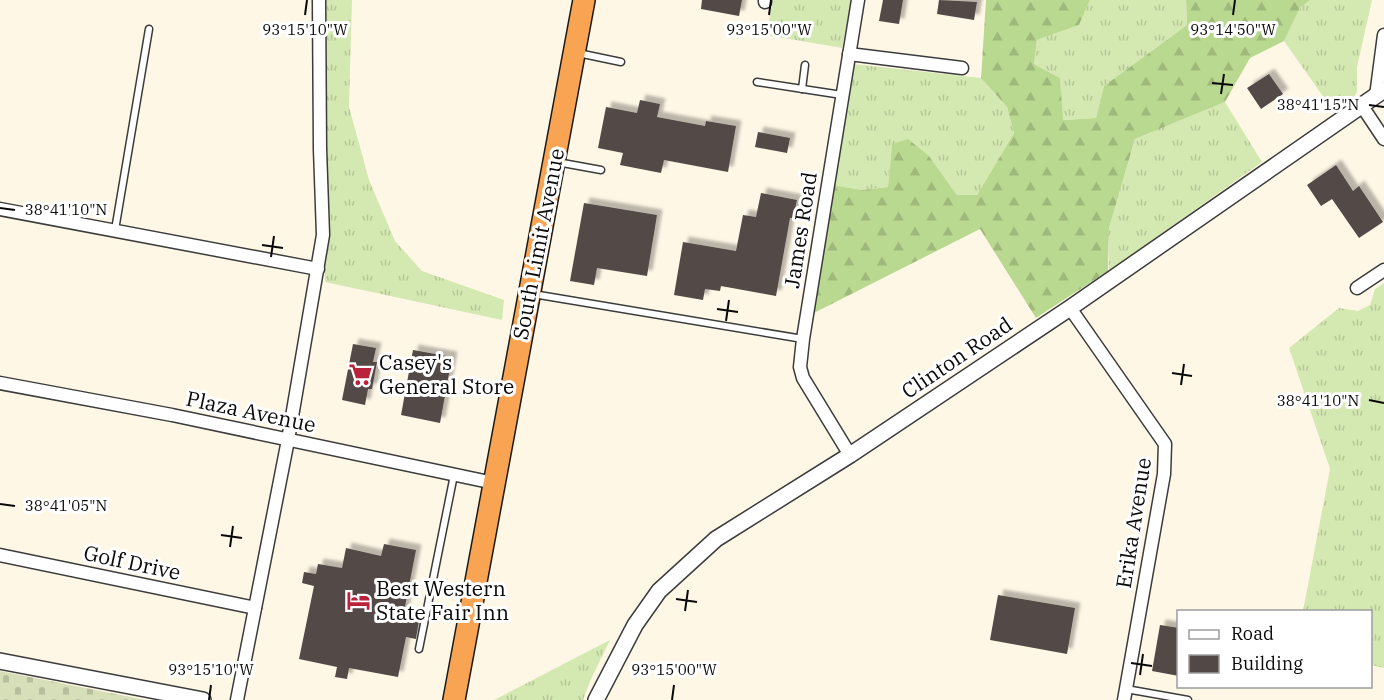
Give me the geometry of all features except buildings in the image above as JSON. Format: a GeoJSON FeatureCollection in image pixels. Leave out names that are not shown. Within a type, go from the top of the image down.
{"type":"FeatureCollection","features":[{"type":"Feature","properties":{"kind":"highway","name":"South Limit Avenue"},"geometry":{"type":"LineString","coordinates":[[454,700],[584,0]]}},
{"type":"Feature","properties":{"kind":"street"},"geometry":{"type":"LineString","coordinates":[[237,700],[288,440],[323,235],[319,0]]}},
{"type":"Feature","properties":{"kind":"street","name":"James Road"},"geometry":{"type":"LineString","coordinates":[[850,455],[803,378],[800,367],[858,0]]}},
{"type":"Feature","properties":{"kind":"street"},"geometry":{"type":"LineString","coordinates":[[1380,93],[1384,34]]}},
{"type":"Feature","properties":{"kind":"street"},"geometry":{"type":"LineString","coordinates":[[849,54],[962,68]]}},
{"type":"Feature","properties":{"kind":"street","name":"Clinton Road"},"geometry":{"type":"LineString","coordinates":[[596,700],[635,625],[659,591],[716,539],[850,455],[1070,308],[1380,93]]}},
{"type":"Feature","properties":{"kind":"street"},"geometry":{"type":"LineString","coordinates":[[1362,106],[1384,139]]}},
{"type":"Feature","properties":{"kind":"street"},"geometry":{"type":"LineString","coordinates":[[0,209],[318,269]]}},
{"type":"Feature","properties":{"kind":"street"},"geometry":{"type":"LineString","coordinates":[[1357,288],[1384,270]]}},
{"type":"Feature","properties":{"kind":"street","name":"Erika Avenue"},"geometry":{"type":"LineString","coordinates":[[1070,308],[1165,444],[1164,474],[1125,695]]}},
{"type":"Feature","properties":{"kind":"street","name":"Plaza Avenue"},"geometry":{"type":"LineString","coordinates":[[0,383],[150,411],[494,483]]}},
{"type":"Feature","properties":{"kind":"street","name":"Golf Drive"},"geometry":{"type":"LineString","coordinates":[[0,555],[255,608]]}},
{"type":"Feature","properties":{"kind":"street"},"geometry":{"type":"LineString","coordinates":[[0,662],[203,700]]}},
{"type":"Feature","properties":{"kind":"lane"},"geometry":{"type":"LineString","coordinates":[[115,230],[149,29]]}},
{"type":"Feature","properties":{"kind":"lane"},"geometry":{"type":"LineString","coordinates":[[574,53],[621,62]]}},
{"type":"Feature","properties":{"kind":"lane"},"geometry":{"type":"LineString","coordinates":[[802,89],[806,64]]}},
{"type":"Feature","properties":{"kind":"lane"},"geometry":{"type":"LineString","coordinates":[[757,82],[842,95]]}},
{"type":"Feature","properties":{"kind":"lane"},"geometry":{"type":"LineString","coordinates":[[554,161],[601,170]]}},
{"type":"Feature","properties":{"kind":"lane"},"geometry":{"type":"LineString","coordinates":[[530,293],[803,339]]}},
{"type":"Feature","properties":{"kind":"lane"},"geometry":{"type":"LineString","coordinates":[[419,649],[454,474]]}},
{"type":"Feature","properties":{"kind":"lane"},"geometry":{"type":"LineString","coordinates":[[1125,695],[1188,700]]}},
{"type":"Feature","properties":{"kind":"green space"},"geometry":{"type":"Polygon","coordinates":[[[322,0],[352,0],[349,107],[369,180],[395,241],[422,271],[504,300],[502,320],[325,282],[322,0]]]}},
{"type":"Feature","properties":{"kind":"green space"},"geometry":{"type":"Polygon","coordinates":[[[773,0],[851,0],[842,48],[766,35],[773,0]]]}},
{"type":"Feature","properties":{"kind":"green space"},"geometry":{"type":"Polygon","coordinates":[[[986,0],[1090,0],[1079,25],[1037,40],[1034,64],[1060,78],[1063,120],[1096,118],[1104,86],[1187,25],[1186,0],[1310,0],[1300,8],[1284,41],[1250,58],[1225,102],[1135,139],[1109,228],[1108,271],[1036,318],[980,229],[808,316],[832,185],[862,190],[888,187],[892,144],[908,139],[929,156],[957,195],[977,195],[1014,133],[1007,107],[981,78],[986,0]]]}},
{"type":"Feature","properties":{"kind":"green space"},"geometry":{"type":"Polygon","coordinates":[[[1090,0],[1186,0],[1187,25],[1104,86],[1096,118],[1062,120],[1060,78],[1034,64],[1037,40],[1079,25],[1090,0]]]}},
{"type":"Feature","properties":{"kind":"green space"},"geometry":{"type":"Polygon","coordinates":[[[1310,0],[1372,0],[1357,67],[1357,92],[1352,100],[1334,112],[1284,41],[1300,8],[1310,0]]]}},
{"type":"Feature","properties":{"kind":"green space"},"geometry":{"type":"Polygon","coordinates":[[[853,64],[981,78],[1007,107],[1014,133],[977,195],[957,195],[929,156],[892,144],[888,187],[862,190],[832,185],[853,64]]]}},
{"type":"Feature","properties":{"kind":"green space"},"geometry":{"type":"Polygon","coordinates":[[[1225,102],[1262,162],[1109,271],[1109,228],[1135,139],[1225,102]]]}},
{"type":"Feature","properties":{"kind":"green space"},"geometry":{"type":"Polygon","coordinates":[[[1384,283],[1384,668],[1372,665],[1372,610],[1303,610],[1330,469],[1289,348],[1339,308],[1358,311],[1370,305],[1375,289],[1384,283]]]}},
{"type":"Feature","properties":{"kind":"green space"},"geometry":{"type":"Polygon","coordinates":[[[610,640],[583,700],[494,700],[610,640]]]}},
{"type":"Feature","properties":{"kind":"green space"},"geometry":{"type":"Polygon","coordinates":[[[0,671],[146,700],[0,700],[0,671]]]}},
{"type":"Feature","properties":{"kind":"place","name":"Casey's General Store"},"geometry":{"type":"Point","coordinates":[361,375]}},
{"type":"Feature","properties":{"kind":"place","name":"Best Western State Fair Inn"},"geometry":{"type":"Point","coordinates":[358,601]}}]}
